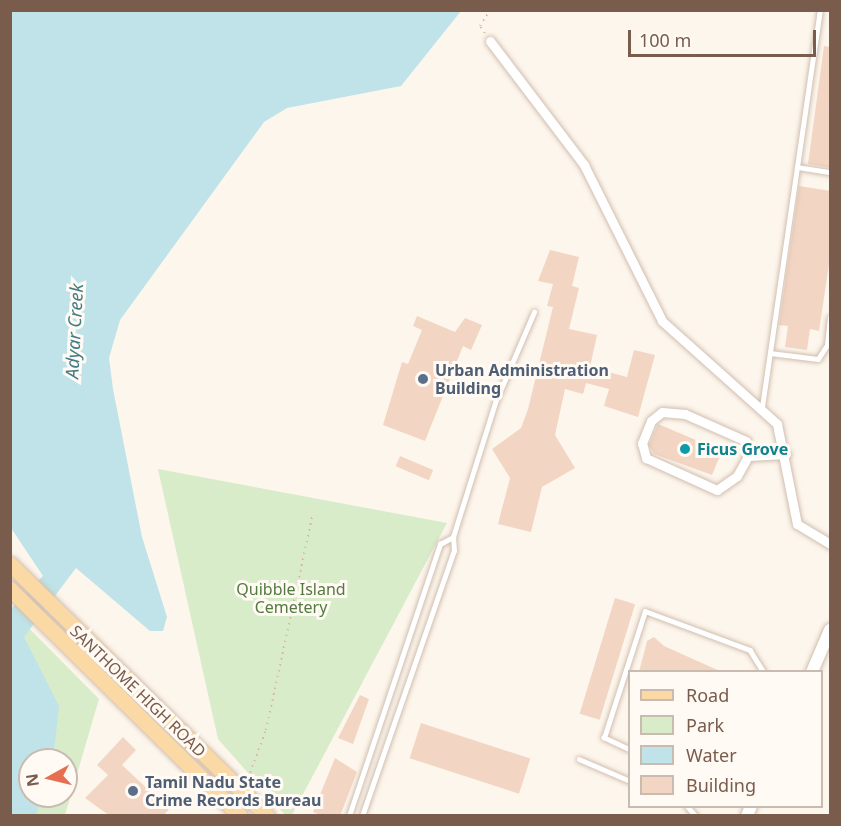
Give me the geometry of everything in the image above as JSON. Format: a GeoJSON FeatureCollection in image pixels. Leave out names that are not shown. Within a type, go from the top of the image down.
{"type":"FeatureCollection","features":[{"type":"Feature","properties":{"kind":"main road","name":"SANTHOME HIGH ROAD"},"geometry":{"type":"LineString","coordinates":[[10,564],[267,816]]}},
{"type":"Feature","properties":{"kind":"main road","name":"SANTHOME HIGH ROAD"},"geometry":{"type":"LineString","coordinates":[[10,589],[240,816]]}},
{"type":"Feature","properties":{"kind":"street"},"geometry":{"type":"LineString","coordinates":[[490,41],[584,165],[662,321],[762,407],[777,424],[786,454],[797,524],[831,544]]}},
{"type":"Feature","properties":{"kind":"street"},"geometry":{"type":"LineString","coordinates":[[662,412],[685,414],[746,441],[747,456],[736,476],[717,490],[646,458],[642,443],[651,421],[662,412]]}},
{"type":"Feature","properties":{"kind":"street"},"geometry":{"type":"LineString","coordinates":[[747,456],[786,454]]}},
{"type":"Feature","properties":{"kind":"street"},"geometry":{"type":"LineString","coordinates":[[813,670],[831,630]]}},
{"type":"Feature","properties":{"kind":"lane"},"geometry":{"type":"LineString","coordinates":[[762,407],[819,10]]}},
{"type":"Feature","properties":{"kind":"lane"},"geometry":{"type":"LineString","coordinates":[[797,167],[831,172]]}},
{"type":"Feature","properties":{"kind":"lane"},"geometry":{"type":"LineString","coordinates":[[362,816],[454,551],[453,537],[495,404],[534,312]]}},
{"type":"Feature","properties":{"kind":"lane"},"geometry":{"type":"LineString","coordinates":[[770,353],[818,359],[831,318]]}},
{"type":"Feature","properties":{"kind":"lane"},"geometry":{"type":"LineString","coordinates":[[349,816],[440,544],[453,537]]}},
{"type":"Feature","properties":{"kind":"lane"},"geometry":{"type":"LineString","coordinates":[[628,749],[604,738],[645,611],[750,650],[763,670]]}},
{"type":"Feature","properties":{"kind":"lane"},"geometry":{"type":"LineString","coordinates":[[579,759],[628,780]]}},
{"type":"Feature","properties":{"kind":"path"},"geometry":{"type":"LineString","coordinates":[[480,26],[490,10]]}},
{"type":"Feature","properties":{"kind":"path"},"geometry":{"type":"LineString","coordinates":[[242,792],[266,730],[313,513]]}},
{"type":"Feature","properties":{"kind":"green space","name":"Quibble Island Cemetery"},"geometry":{"type":"Polygon","coordinates":[[[158,469],[447,523],[292,815],[285,815],[218,739],[158,469]]]}},
{"type":"Feature","properties":{"kind":"green space"},"geometry":{"type":"Polygon","coordinates":[[[10,609],[99,699],[78,771],[78,748],[18,748],[18,808],[67,808],[65,815],[11,815],[10,609]]]}},
{"type":"Feature","properties":{"kind":"water","name":"Adyar Creek"},"geometry":{"type":"Polygon","coordinates":[[[11,11],[461,11],[401,86],[287,108],[264,122],[120,320],[109,358],[113,389],[142,537],[167,617],[163,631],[150,631],[76,568],[24,637],[59,706],[54,748],[18,748],[18,808],[38,808],[36,815],[11,815],[10,610],[43,576],[11,528],[11,11]]]}},
{"type":"Feature","properties":{"kind":"building"},"geometry":{"type":"Polygon","coordinates":[[[824,46],[831,47],[831,168],[808,164],[824,46]]]}},
{"type":"Feature","properties":{"kind":"building"},"geometry":{"type":"Polygon","coordinates":[[[799,186],[831,191],[831,251],[819,331],[810,329],[807,350],[785,347],[788,326],[779,325],[799,186]]]}},
{"type":"Feature","properties":{"kind":"building"},"geometry":{"type":"Polygon","coordinates":[[[550,250],[579,257],[572,286],[579,288],[569,329],[597,335],[590,367],[627,377],[634,350],[655,355],[638,417],[604,406],[609,389],[586,383],[583,394],[565,389],[555,435],[575,468],[542,487],[531,532],[498,524],[510,478],[492,449],[521,428],[528,409],[553,307],[547,306],[553,284],[538,281],[550,250]]]}},
{"type":"Feature","properties":{"kind":"building","name":"Urban Administration Building"},"geometry":{"type":"Polygon","coordinates":[[[417,316],[455,332],[465,318],[482,325],[471,350],[463,346],[425,441],[383,425],[402,362],[408,364],[422,330],[413,326],[417,316]]]}},
{"type":"Feature","properties":{"kind":"building","name":"Ficus Grove"},"geometry":{"type":"Polygon","coordinates":[[[658,424],[722,451],[712,475],[654,454],[649,445],[658,424]]]}},
{"type":"Feature","properties":{"kind":"building"},"geometry":{"type":"Polygon","coordinates":[[[400,456],[433,470],[429,480],[396,466],[400,456]]]}},
{"type":"Feature","properties":{"kind":"building"},"geometry":{"type":"Polygon","coordinates":[[[615,598],[635,604],[600,720],[580,714],[615,598]]]}},
{"type":"Feature","properties":{"kind":"building"},"geometry":{"type":"Polygon","coordinates":[[[654,637],[664,646],[718,670],[640,670],[647,641],[654,637]]]}},
{"type":"Feature","properties":{"kind":"building"},"geometry":{"type":"Polygon","coordinates":[[[360,695],[369,699],[353,744],[338,738],[360,695]]]}},
{"type":"Feature","properties":{"kind":"building"},"geometry":{"type":"Polygon","coordinates":[[[421,723],[530,759],[519,794],[410,758],[421,723]]]}},
{"type":"Feature","properties":{"kind":"building"},"geometry":{"type":"Polygon","coordinates":[[[123,737],[136,750],[122,765],[169,809],[163,816],[110,816],[85,798],[108,775],[97,765],[123,737]]]}},
{"type":"Feature","properties":{"kind":"building"},"geometry":{"type":"Polygon","coordinates":[[[335,758],[357,772],[340,816],[322,816],[313,812],[335,758]]]}},
{"type":"Feature","properties":{"kind":"place","name":"Urban Administration Building"},"geometry":{"type":"Point","coordinates":[423,379]}},
{"type":"Feature","properties":{"kind":"place","name":"Ficus Grove"},"geometry":{"type":"Point","coordinates":[685,449]}},
{"type":"Feature","properties":{"kind":"place","name":"Tamil Nadu State Crime Records Bureau"},"geometry":{"type":"Point","coordinates":[133,791]}}]}
